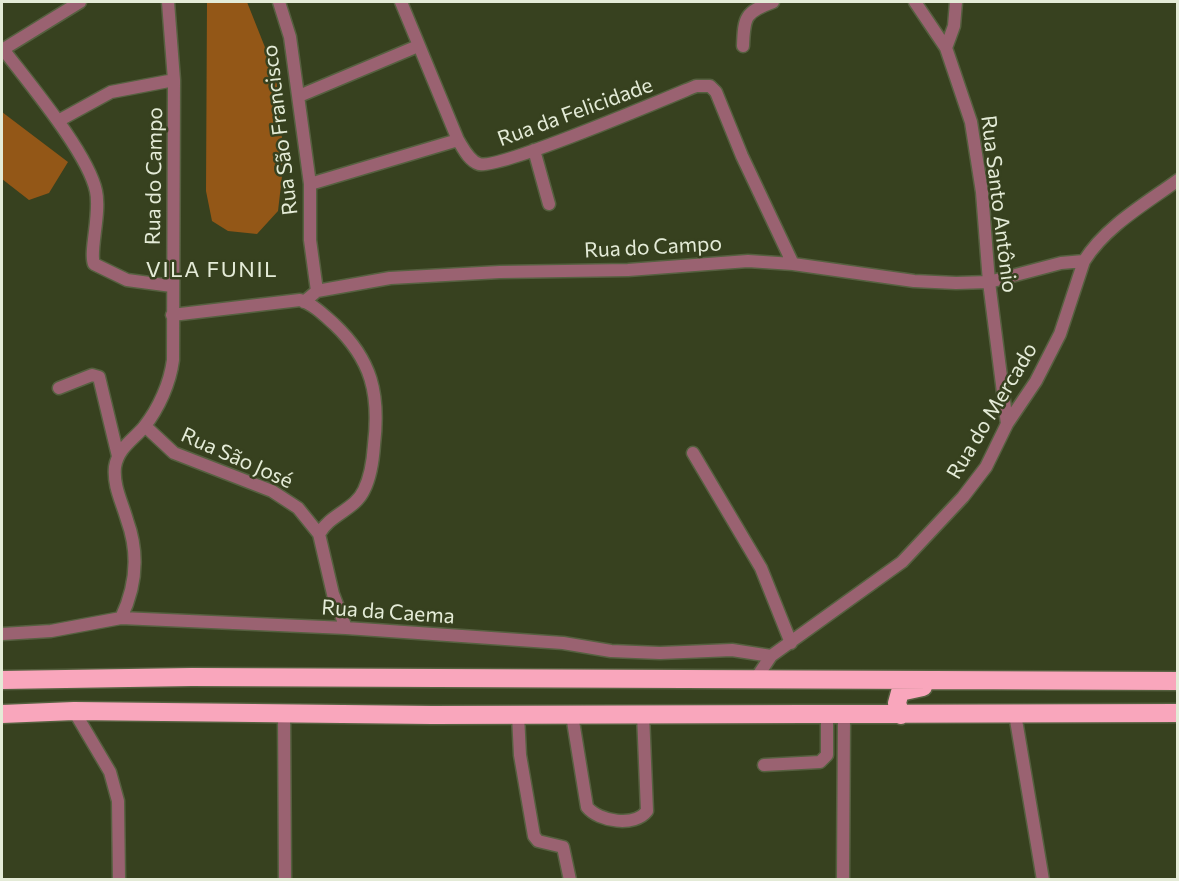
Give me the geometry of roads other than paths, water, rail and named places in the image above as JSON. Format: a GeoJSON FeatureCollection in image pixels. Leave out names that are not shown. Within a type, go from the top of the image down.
{"type":"FeatureCollection","features":[{"type":"Feature","properties":{"kind":"highway"},"geometry":{"type":"LineString","coordinates":[[2,680],[192,677],[1156,682]]}},
{"type":"Feature","properties":{"kind":"highway"},"geometry":{"type":"LineString","coordinates":[[901,715],[897,703],[900,693],[916,687],[1062,690],[1178,681]]}},
{"type":"Feature","properties":{"kind":"highway"},"geometry":{"type":"LineString","coordinates":[[2,714],[74,711],[518,715],[1177,714]]}},
{"type":"Feature","properties":{"kind":"street"},"geometry":{"type":"LineString","coordinates":[[80,2],[2,50],[58,121],[95,187],[98,220],[92,257],[94,264],[127,280],[172,286]]}},
{"type":"Feature","properties":{"kind":"street","name":"Rua do Campo"},"geometry":{"type":"LineString","coordinates":[[118,456],[145,426],[161,398],[171,371],[174,80],[168,2]]}},
{"type":"Feature","properties":{"kind":"street","name":"Rua São Francisco"},"geometry":{"type":"LineString","coordinates":[[279,2],[290,37],[299,96],[310,184],[310,240],[317,291]]}},
{"type":"Feature","properties":{"kind":"street","name":"Rua da Felicidade"},"geometry":{"type":"LineString","coordinates":[[401,2],[458,140],[470,157],[480,164],[488,165],[534,150],[696,86],[707,84],[716,92],[747,166],[793,264]]}},
{"type":"Feature","properties":{"kind":"street"},"geometry":{"type":"LineString","coordinates":[[743,46],[744,21],[749,14],[773,2]]}},
{"type":"Feature","properties":{"kind":"street","name":"Rua Santo Antônio"},"geometry":{"type":"LineString","coordinates":[[915,2],[946,48],[972,122],[982,192],[989,282],[1007,424]]}},
{"type":"Feature","properties":{"kind":"street"},"geometry":{"type":"LineString","coordinates":[[946,48],[954,26],[956,2]]}},
{"type":"Feature","properties":{"kind":"street"},"geometry":{"type":"LineString","coordinates":[[299,96],[418,46]]}},
{"type":"Feature","properties":{"kind":"street"},"geometry":{"type":"LineString","coordinates":[[58,121],[111,92],[174,80]]}},
{"type":"Feature","properties":{"kind":"street"},"geometry":{"type":"LineString","coordinates":[[310,184],[458,140]]}},
{"type":"Feature","properties":{"kind":"street"},"geometry":{"type":"LineString","coordinates":[[534,150],[549,204]]}},
{"type":"Feature","properties":{"kind":"street","name":"Rua do Mercado"},"geometry":{"type":"LineString","coordinates":[[755,680],[771,656],[882,578],[924,541],[986,467],[1007,424],[1036,381],[1060,334],[1084,261],[1110,230],[1178,180]]}},
{"type":"Feature","properties":{"kind":"street","name":"Rua do Campo"},"geometry":{"type":"LineString","coordinates":[[317,291],[390,278],[500,272],[628,270],[748,261],[793,264],[957,284],[989,282],[1061,264],[1084,261]]}},
{"type":"Feature","properties":{"kind":"street"},"geometry":{"type":"LineString","coordinates":[[304,302],[317,291]]}},
{"type":"Feature","properties":{"kind":"street"},"geometry":{"type":"LineString","coordinates":[[172,315],[294,299],[304,302],[331,321],[354,346],[368,371],[377,408],[373,460],[364,490],[357,501],[327,523],[319,534]]}},
{"type":"Feature","properties":{"kind":"street"},"geometry":{"type":"LineString","coordinates":[[59,388],[92,375],[99,377],[118,456],[115,476],[130,530],[134,582],[121,618]]}},
{"type":"Feature","properties":{"kind":"street","name":"Rua São José"},"geometry":{"type":"LineString","coordinates":[[145,426],[174,453],[285,497],[298,508],[319,534],[333,594],[346,628]]}},
{"type":"Feature","properties":{"kind":"street"},"geometry":{"type":"LineString","coordinates":[[693,453],[761,568],[791,643]]}},
{"type":"Feature","properties":{"kind":"street","name":"Rua da Caema"},"geometry":{"type":"LineString","coordinates":[[2,634],[51,631],[121,618],[346,628],[563,643],[611,651],[660,653],[732,650],[771,656]]}},
{"type":"Feature","properties":{"kind":"street"},"geometry":{"type":"LineString","coordinates":[[771,656],[777,671],[793,680]]}},
{"type":"Feature","properties":{"kind":"street"},"geometry":{"type":"LineString","coordinates":[[74,711],[110,772],[118,801],[119,879]]}},
{"type":"Feature","properties":{"kind":"street"},"geometry":{"type":"LineString","coordinates":[[284,713],[285,879]]}},
{"type":"Feature","properties":{"kind":"street"},"geometry":{"type":"LineString","coordinates":[[572,715],[587,807],[594,816],[609,821],[640,816],[647,811],[643,714]]}},
{"type":"Feature","properties":{"kind":"street"},"geometry":{"type":"LineString","coordinates":[[764,765],[820,762],[825,759],[836,714]]}},
{"type":"Feature","properties":{"kind":"street"},"geometry":{"type":"LineString","coordinates":[[836,714],[843,879]]}},
{"type":"Feature","properties":{"kind":"street"},"geometry":{"type":"LineString","coordinates":[[1015,714],[1043,879]]}},
{"type":"Feature","properties":{"kind":"street"},"geometry":{"type":"LineString","coordinates":[[518,715],[520,755],[534,836],[538,842],[562,847],[570,879]]}},
{"type":"Feature","properties":{"kind":"district","name":"VILA FUNIL"},"geometry":{"type":"Point","coordinates":[212,270]}}]}
